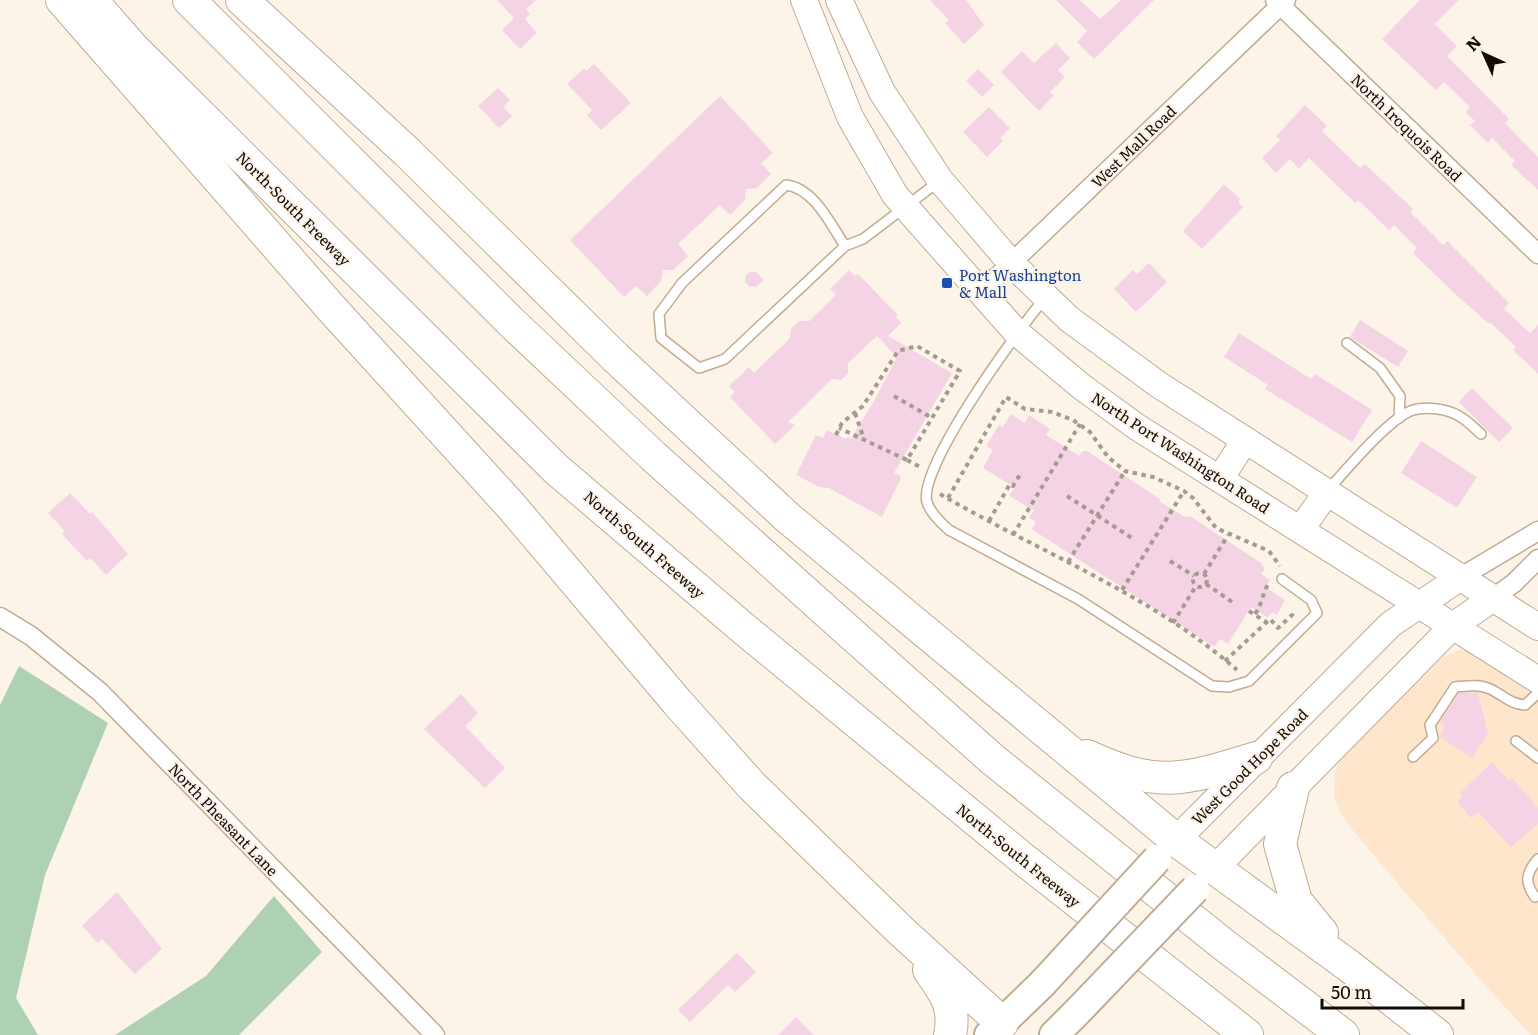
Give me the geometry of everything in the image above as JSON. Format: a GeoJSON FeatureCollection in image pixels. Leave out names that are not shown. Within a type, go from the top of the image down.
{"type":"FeatureCollection","features":[{"type":"Feature","properties":{"kind":"highway"},"geometry":{"type":"LineString","coordinates":[[62,0],[332,309],[512,507],[752,786],[1002,1031]]}},
{"type":"Feature","properties":{"kind":"highway","name":"North-South Freeway"},"geometry":{"type":"LineString","coordinates":[[91,0],[133,48],[556,469],[744,629],[1013,851],[1247,1035]]}},
{"type":"Feature","properties":{"kind":"highway"},"geometry":{"type":"LineString","coordinates":[[189,0],[510,321],[653,456],[1001,766],[1224,945],[1342,1035]]}},
{"type":"Feature","properties":{"kind":"highway"},"geometry":{"type":"LineString","coordinates":[[242,0],[406,152],[711,448],[787,517],[1058,743],[1166,850],[1205,879],[1349,966],[1437,1035]]}},
{"type":"Feature","properties":{"kind":"highway"},"geometry":{"type":"LineString","coordinates":[[1058,743],[1102,763],[1147,778],[1175,780],[1256,758]]}},
{"type":"Feature","properties":{"kind":"highway"},"geometry":{"type":"LineString","coordinates":[[1293,788],[1280,844],[1296,901],[1349,966]]}},
{"type":"Feature","properties":{"kind":"highway"},"geometry":{"type":"LineString","coordinates":[[900,930],[946,991],[953,1012],[950,1035]]}},
{"type":"Feature","properties":{"kind":"main road","name":"North Port Washington Road"},"geometry":{"type":"LineString","coordinates":[[804,0],[850,117],[895,195],[1016,332],[1082,387],[1137,427],[1538,680]]}},
{"type":"Feature","properties":{"kind":"main road"},"geometry":{"type":"LineString","coordinates":[[839,0],[882,92],[940,180],[1011,263],[1069,319],[1159,386],[1538,627]]}},
{"type":"Feature","properties":{"kind":"main road"},"geometry":{"type":"LineString","coordinates":[[1220,479],[1245,440]]}},
{"type":"Feature","properties":{"kind":"main road"},"geometry":{"type":"LineString","coordinates":[[1301,529],[1327,492]]}},
{"type":"Feature","properties":{"kind":"main road","name":"West Good Hope Road"},"geometry":{"type":"LineString","coordinates":[[1002,1031],[1042,984],[1166,850],[1370,644],[1418,604],[1461,577]]}},
{"type":"Feature","properties":{"kind":"main road"},"geometry":{"type":"LineString","coordinates":[[1054,1035],[1293,788],[1453,627],[1493,598]]}},
{"type":"Feature","properties":{"kind":"street","name":"North Iroquois Road"},"geometry":{"type":"LineString","coordinates":[[1281,2],[1538,254]]}},
{"type":"Feature","properties":{"kind":"street","name":"West Mall Road"},"geometry":{"type":"LineString","coordinates":[[980,293],[1281,2]]}},
{"type":"Feature","properties":{"kind":"street","name":"West Good Hope Road"},"geometry":{"type":"LineString","coordinates":[[1461,577],[1538,531]]}},
{"type":"Feature","properties":{"kind":"street"},"geometry":{"type":"LineString","coordinates":[[1493,598],[1514,583],[1538,559]]}},
{"type":"Feature","properties":{"kind":"street","name":"North Pheasant Lane"},"geometry":{"type":"LineString","coordinates":[[0,617],[31,636],[100,692],[435,1035]]}},
{"type":"Feature","properties":{"kind":"lane"},"geometry":{"type":"LineString","coordinates":[[845,246],[812,199],[797,186],[786,185],[682,283],[659,314],[661,338],[699,368],[725,359],[845,246],[863,239],[940,180]]}},
{"type":"Feature","properties":{"kind":"lane"},"geometry":{"type":"LineString","coordinates":[[1046,297],[1016,332],[943,449],[927,486],[926,501],[939,521],[949,530],[1078,598],[1212,686],[1229,687],[1249,681],[1317,613],[1311,600],[1282,579]]}},
{"type":"Feature","properties":{"kind":"lane"},"geometry":{"type":"LineString","coordinates":[[1347,342],[1380,368],[1400,396],[1399,418]]}},
{"type":"Feature","properties":{"kind":"lane"},"geometry":{"type":"LineString","coordinates":[[1327,492],[1399,418],[1413,410],[1432,409],[1458,415],[1481,434]]}},
{"type":"Feature","properties":{"kind":"lane"},"geometry":{"type":"LineString","coordinates":[[1413,757],[1433,738],[1430,725],[1455,687],[1472,685],[1489,689],[1514,705],[1525,705],[1538,693]]}},
{"type":"Feature","properties":{"kind":"lane"},"geometry":{"type":"LineString","coordinates":[[1516,741],[1538,758]]}},
{"type":"Feature","properties":{"kind":"lane"},"geometry":{"type":"LineString","coordinates":[[1534,897],[1527,886],[1528,871],[1538,859]]}},
{"type":"Feature","properties":{"kind":"path"},"geometry":{"type":"LineString","coordinates":[[836,435],[839,428],[863,406],[898,351],[917,346],[960,371],[907,460],[839,428]]}},
{"type":"Feature","properties":{"kind":"path"},"geometry":{"type":"LineString","coordinates":[[894,396],[932,417]]}},
{"type":"Feature","properties":{"kind":"path"},"geometry":{"type":"LineString","coordinates":[[948,498],[1006,397],[1025,409],[1064,415],[1090,432],[1108,457],[1125,471],[1153,477],[1184,491],[1193,498],[1216,528],[1269,551],[1280,565],[1263,592],[1263,603],[1255,615]]}},
{"type":"Feature","properties":{"kind":"path"},"geometry":{"type":"LineString","coordinates":[[855,413],[864,440]]}},
{"type":"Feature","properties":{"kind":"path"},"geometry":{"type":"LineString","coordinates":[[1013,535],[1080,424]]}},
{"type":"Feature","properties":{"kind":"path"},"geometry":{"type":"LineString","coordinates":[[1068,562],[1125,471]]}},
{"type":"Feature","properties":{"kind":"path"},"geometry":{"type":"LineString","coordinates":[[989,521],[1010,484],[1013,486],[1022,473]]}},
{"type":"Feature","properties":{"kind":"path"},"geometry":{"type":"LineString","coordinates":[[927,486],[1013,535],[1122,590],[1173,623],[1249,681]]}},
{"type":"Feature","properties":{"kind":"path"},"geometry":{"type":"LineString","coordinates":[[1122,590],[1184,491]]}},
{"type":"Feature","properties":{"kind":"path"},"geometry":{"type":"LineString","coordinates":[[1067,496],[1132,538]]}},
{"type":"Feature","properties":{"kind":"path"},"geometry":{"type":"LineString","coordinates":[[1228,535],[1204,574],[1206,584],[1235,604]]}},
{"type":"Feature","properties":{"kind":"path"},"geometry":{"type":"LineString","coordinates":[[1170,561],[1194,576],[1204,574]]}},
{"type":"Feature","properties":{"kind":"path"},"geometry":{"type":"LineString","coordinates":[[1173,623],[1196,586],[1194,576]]}},
{"type":"Feature","properties":{"kind":"path"},"geometry":{"type":"LineString","coordinates":[[1196,586],[1206,584]]}},
{"type":"Feature","properties":{"kind":"path"},"geometry":{"type":"LineString","coordinates":[[1249,611],[1266,622]]}},
{"type":"Feature","properties":{"kind":"path"},"geometry":{"type":"LineString","coordinates":[[1225,661],[1270,619],[1278,628],[1292,615],[1303,627]]}},
{"type":"Feature","properties":{"kind":"shaded area"},"geometry":{"type":"Polygon","coordinates":[[[1459,650],[1473,651],[1538,693],[1538,1035],[1531,1035],[1482,982],[1358,837],[1341,814],[1334,796],[1335,770],[1345,752],[1445,656],[1459,650]]]}},
{"type":"Feature","properties":{"kind":"green space"},"geometry":{"type":"Polygon","coordinates":[[[19,666],[108,723],[45,875],[16,998],[38,1035],[0,1035],[0,705],[19,666]]]}},
{"type":"Feature","properties":{"kind":"green space"},"geometry":{"type":"Polygon","coordinates":[[[274,896],[322,952],[239,1035],[115,1035],[206,976],[274,896]]]}},
{"type":"Feature","properties":{"kind":"building"},"geometry":{"type":"Polygon","coordinates":[[[497,0],[536,0],[526,9],[530,14],[525,19],[537,33],[520,49],[502,30],[514,18],[497,0]]]}},
{"type":"Feature","properties":{"kind":"building"},"geometry":{"type":"Polygon","coordinates":[[[930,0],[966,0],[984,25],[964,44],[945,23],[949,20],[930,0]]]}},
{"type":"Feature","properties":{"kind":"building"},"geometry":{"type":"Polygon","coordinates":[[[1056,0],[1080,0],[1100,19],[1121,0],[1154,0],[1094,59],[1077,42],[1087,31],[1056,0]]]}},
{"type":"Feature","properties":{"kind":"building"},"geometry":{"type":"Polygon","coordinates":[[[1420,0],[1459,0],[1435,24],[1457,46],[1447,56],[1509,119],[1505,123],[1538,157],[1538,190],[1511,165],[1515,161],[1492,138],[1488,143],[1470,125],[1475,121],[1465,112],[1470,107],[1444,82],[1436,90],[1382,39],[1420,0]]]}},
{"type":"Feature","properties":{"kind":"building"},"geometry":{"type":"Polygon","coordinates":[[[1056,43],[1070,58],[1058,70],[1065,77],[1050,92],[1054,95],[1039,111],[1001,72],[1022,51],[1034,63],[1056,43]]]}},
{"type":"Feature","properties":{"kind":"building"},"geometry":{"type":"Polygon","coordinates":[[[594,64],[631,103],[601,130],[587,115],[592,110],[567,84],[584,68],[586,71],[594,64]]]}},
{"type":"Feature","properties":{"kind":"building"},"geometry":{"type":"Polygon","coordinates":[[[978,69],[994,85],[982,97],[966,81],[978,69]]]}},
{"type":"Feature","properties":{"kind":"building"},"geometry":{"type":"Polygon","coordinates":[[[498,88],[510,100],[503,107],[512,116],[499,128],[478,106],[498,88]]]}},
{"type":"Feature","properties":{"kind":"building"},"geometry":{"type":"Polygon","coordinates":[[[720,96],[773,153],[761,163],[771,174],[757,188],[746,189],[745,200],[730,215],[720,205],[678,244],[688,256],[673,270],[663,270],[661,281],[647,296],[636,286],[624,297],[570,240],[720,96]]]}},
{"type":"Feature","properties":{"kind":"building"},"geometry":{"type":"Polygon","coordinates":[[[1305,105],[1327,126],[1322,131],[1360,168],[1365,164],[1413,209],[1410,212],[1443,245],[1447,241],[1509,303],[1504,309],[1530,333],[1538,325],[1538,374],[1513,350],[1516,347],[1413,253],[1417,248],[1394,225],[1389,230],[1358,200],[1355,203],[1309,158],[1299,169],[1290,159],[1276,173],[1262,158],[1280,140],[1276,136],[1305,105]]]}},
{"type":"Feature","properties":{"kind":"building"},"geometry":{"type":"Polygon","coordinates":[[[989,107],[1010,128],[1000,138],[1003,141],[987,157],[963,132],[989,107]]]}},
{"type":"Feature","properties":{"kind":"building"},"geometry":{"type":"Polygon","coordinates":[[[1224,184],[1240,199],[1238,202],[1243,207],[1202,249],[1183,231],[1224,184]]]}},
{"type":"Feature","properties":{"kind":"building"},"geometry":{"type":"Polygon","coordinates":[[[1149,263],[1167,282],[1136,312],[1114,289],[1133,270],[1137,274],[1149,263]]]}},
{"type":"Feature","properties":{"kind":"building"},"geometry":{"type":"Polygon","coordinates":[[[849,270],[855,276],[858,274],[898,315],[896,317],[901,323],[888,336],[952,373],[894,473],[901,476],[900,480],[882,517],[829,488],[819,487],[796,475],[816,435],[823,438],[827,430],[851,439],[874,401],[897,357],[877,336],[848,363],[848,373],[841,380],[832,379],[788,422],[795,425],[775,444],[730,397],[735,392],[729,386],[749,367],[754,373],[790,338],[791,329],[799,321],[809,321],[836,295],[830,289],[849,270]]]}},
{"type":"Feature","properties":{"kind":"building"},"geometry":{"type":"Polygon","coordinates":[[[750,272],[756,272],[764,280],[756,287],[749,286],[745,282],[745,276],[750,272]]]}},
{"type":"Feature","properties":{"kind":"building"},"geometry":{"type":"Polygon","coordinates":[[[1360,320],[1408,351],[1398,367],[1350,337],[1360,320]]]}},
{"type":"Feature","properties":{"kind":"building"},"geometry":{"type":"Polygon","coordinates":[[[1239,333],[1311,379],[1315,374],[1372,410],[1352,442],[1265,389],[1268,385],[1224,357],[1239,333]]]}},
{"type":"Feature","properties":{"kind":"building"},"geometry":{"type":"Polygon","coordinates":[[[1472,388],[1513,428],[1499,442],[1459,402],[1472,388]]]}},
{"type":"Feature","properties":{"kind":"building"},"geometry":{"type":"Polygon","coordinates":[[[1011,414],[1025,423],[1029,415],[1050,429],[1046,435],[1079,456],[1083,451],[1087,451],[1160,499],[1159,501],[1185,517],[1190,516],[1261,563],[1265,569],[1261,574],[1270,580],[1265,587],[1285,600],[1277,615],[1272,612],[1268,618],[1251,607],[1228,644],[1220,639],[1215,646],[1211,645],[1032,529],[1036,522],[1029,518],[1034,510],[1009,496],[1014,487],[983,468],[993,450],[986,446],[999,425],[1003,427],[1011,414]]]}},
{"type":"Feature","properties":{"kind":"building"},"geometry":{"type":"Polygon","coordinates":[[[1421,441],[1477,477],[1457,508],[1401,473],[1421,441]]]}},
{"type":"Feature","properties":{"kind":"building"},"geometry":{"type":"Polygon","coordinates":[[[70,493],[90,514],[92,512],[128,554],[106,575],[90,558],[87,561],[62,534],[65,531],[48,513],[70,493]]]}},
{"type":"Feature","properties":{"kind":"building"},"geometry":{"type":"Polygon","coordinates":[[[1459,693],[1478,693],[1488,734],[1472,758],[1440,737],[1445,725],[1440,722],[1459,693]]]}},
{"type":"Feature","properties":{"kind":"building"},"geometry":{"type":"Polygon","coordinates":[[[461,694],[478,713],[465,726],[505,768],[485,788],[424,729],[461,694]]]}},
{"type":"Feature","properties":{"kind":"building"},"geometry":{"type":"Polygon","coordinates":[[[1492,762],[1509,781],[1512,778],[1538,808],[1538,824],[1511,847],[1478,812],[1471,818],[1457,802],[1463,796],[1460,793],[1492,762]]]}},
{"type":"Feature","properties":{"kind":"building"},"geometry":{"type":"Polygon","coordinates":[[[117,892],[162,949],[135,974],[102,939],[98,943],[82,926],[117,892]]]}},
{"type":"Feature","properties":{"kind":"building"},"geometry":{"type":"Polygon","coordinates":[[[737,953],[756,972],[735,992],[728,985],[690,1022],[678,1010],[737,953]]]}},
{"type":"Feature","properties":{"kind":"building"},"geometry":{"type":"Polygon","coordinates":[[[796,1017],[814,1035],[778,1035],[796,1017]]]}},
{"type":"Feature","properties":{"kind":"place","name":"Port Washington & Mall"},"geometry":{"type":"Point","coordinates":[947,283]}}]}
